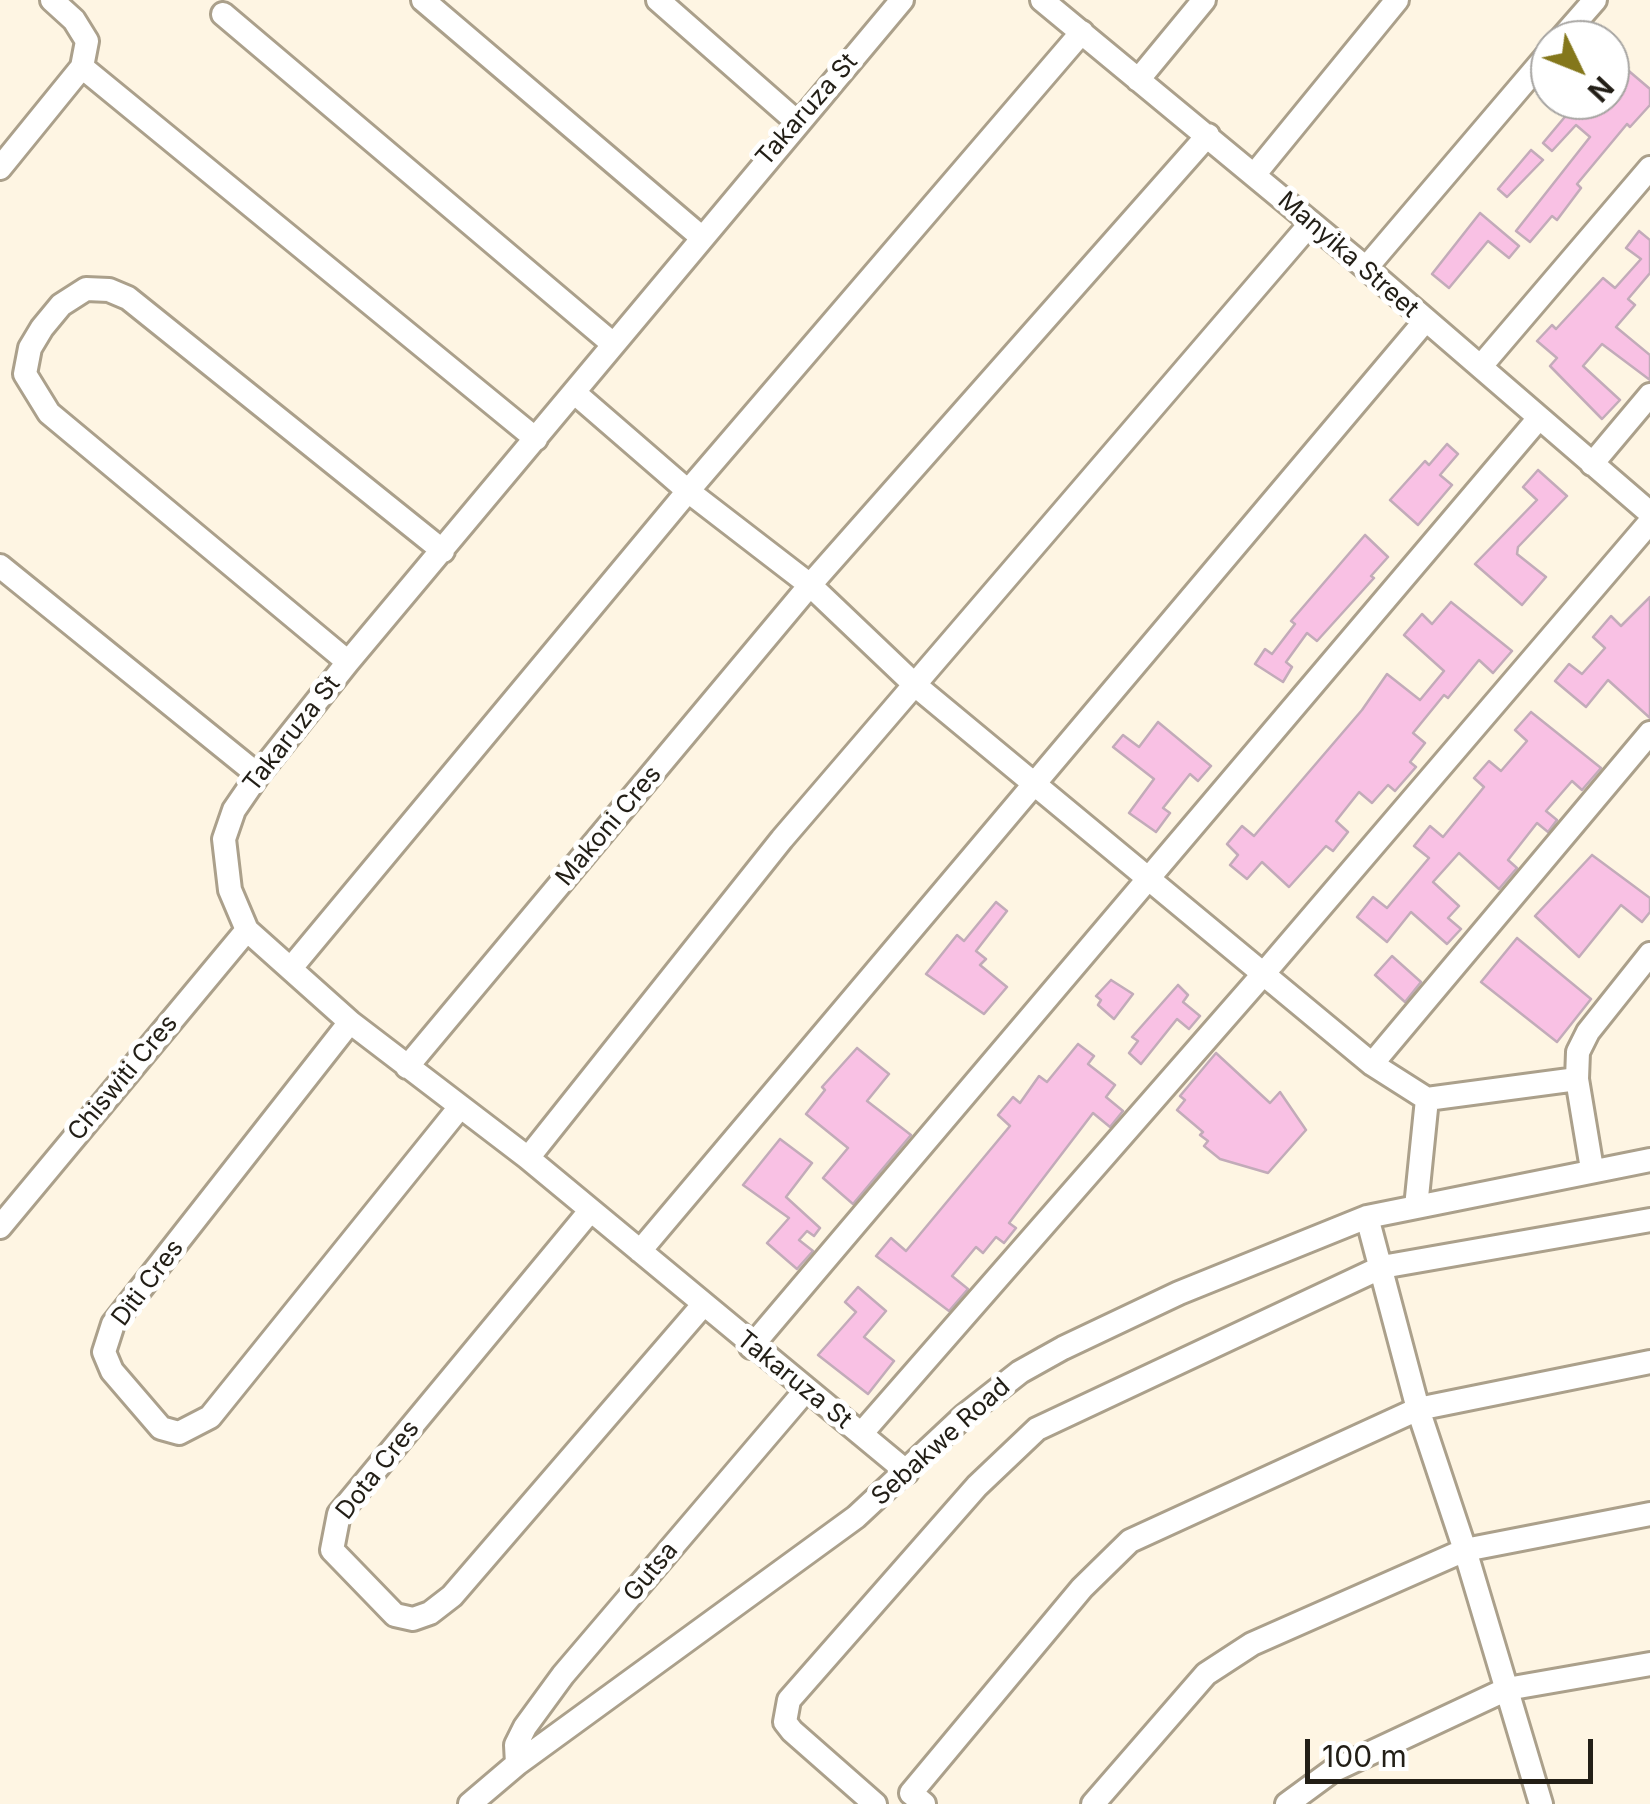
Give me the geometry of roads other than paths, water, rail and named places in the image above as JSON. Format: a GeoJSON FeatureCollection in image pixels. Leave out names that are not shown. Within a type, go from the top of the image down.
{"type":"FeatureCollection","features":[{"type":"Feature","properties":{"kind":"street"},"geometry":{"type":"LineString","coordinates":[[0,168],[82,67],[87,41],[74,20],[52,0]]}},
{"type":"Feature","properties":{"kind":"street"},"geometry":{"type":"LineString","coordinates":[[423,0],[700,236]]}},
{"type":"Feature","properties":{"kind":"street"},"geometry":{"type":"LineString","coordinates":[[658,0],[797,122]]}},
{"type":"Feature","properties":{"kind":"street","name":"Takaruza St"},"geometry":{"type":"LineString","coordinates":[[901,0],[700,236],[576,394],[348,662],[258,775],[234,810],[224,839],[224,868],[248,930],[350,1022],[528,1158],[906,1472]]}},
{"type":"Feature","properties":{"kind":"street","name":"Manyika Street"},"geometry":{"type":"LineString","coordinates":[[1042,0],[1208,134],[1650,513]]}},
{"type":"Feature","properties":{"kind":"street"},"geometry":{"type":"LineString","coordinates":[[1138,80],[1204,0]]}},
{"type":"Feature","properties":{"kind":"street"},"geometry":{"type":"LineString","coordinates":[[1254,175],[1397,0]]}},
{"type":"Feature","properties":{"kind":"street"},"geometry":{"type":"LineString","coordinates":[[1577,20],[1594,0]]}},
{"type":"Feature","properties":{"kind":"street"},"geometry":{"type":"LineString","coordinates":[[223,14],[613,344]]}},
{"type":"Feature","properties":{"kind":"street"},"geometry":{"type":"LineString","coordinates":[[290,968],[688,491],[1082,32]]}},
{"type":"Feature","properties":{"kind":"street"},"geometry":{"type":"LineString","coordinates":[[82,67],[536,439]]}},
{"type":"Feature","properties":{"kind":"street"},"geometry":{"type":"LineString","coordinates":[[1366,268],[1530,75]]}},
{"type":"Feature","properties":{"kind":"street","name":"Makoni Cres"},"geometry":{"type":"LineString","coordinates":[[407,1067],[810,585],[1208,134]]}},
{"type":"Feature","properties":{"kind":"street"},"geometry":{"type":"LineString","coordinates":[[1482,366],[1650,168]]}},
{"type":"Feature","properties":{"kind":"street"},"geometry":{"type":"LineString","coordinates":[[528,1158],[782,839],[1312,223]]}},
{"type":"Feature","properties":{"kind":"street"},"geometry":{"type":"LineString","coordinates":[[348,662],[49,413],[25,374],[30,348],[42,328],[62,306],[86,289],[108,290],[128,298],[444,551]]}},
{"type":"Feature","properties":{"kind":"street"},"geometry":{"type":"LineString","coordinates":[[640,1251],[1425,321]]}},
{"type":"Feature","properties":{"kind":"street"},"geometry":{"type":"LineString","coordinates":[[576,394],[688,491],[810,585],[914,684],[1372,1064],[1427,1098],[1577,1079]]}},
{"type":"Feature","properties":{"kind":"street"},"geometry":{"type":"LineString","coordinates":[[1592,464],[1650,396]]}},
{"type":"Feature","properties":{"kind":"street"},"geometry":{"type":"LineString","coordinates":[[751,1346],[1538,418]]}},
{"type":"Feature","properties":{"kind":"street"},"geometry":{"type":"LineString","coordinates":[[861,1434],[1265,972],[1650,522]]}},
{"type":"Feature","properties":{"kind":"street"},"geometry":{"type":"LineString","coordinates":[[0,566],[258,775]]}},
{"type":"Feature","properties":{"kind":"street"},"geometry":{"type":"LineString","coordinates":[[1372,1064],[1650,733]]}},
{"type":"Feature","properties":{"kind":"street","name":"Chiswiti Cres"},"geometry":{"type":"LineString","coordinates":[[0,1226],[248,930]]}},
{"type":"Feature","properties":{"kind":"street"},"geometry":{"type":"LineString","coordinates":[[1592,1170],[1577,1079],[1578,1052],[1588,1032],[1640,980],[1650,954]]}},
{"type":"Feature","properties":{"kind":"street","name":"Diti Cres"},"geometry":{"type":"LineString","coordinates":[[350,1022],[114,1324],[104,1352],[112,1371],[161,1428],[180,1433],[210,1417],[460,1107]]}},
{"type":"Feature","properties":{"kind":"street"},"geometry":{"type":"LineString","coordinates":[[1416,1207],[1427,1098]]}},
{"type":"Feature","properties":{"kind":"street","name":"Sebakwe Road"},"geometry":{"type":"LineString","coordinates":[[470,1804],[517,1764],[781,1573],[906,1472],[964,1416],[1020,1372],[1063,1348],[1179,1293],[1366,1217],[1650,1160]]}},
{"type":"Feature","properties":{"kind":"street","name":"Dota Cres"},"geometry":{"type":"LineString","coordinates":[[590,1211],[338,1514],[332,1550],[395,1615],[413,1618],[430,1613],[452,1596],[703,1305]]}},
{"type":"Feature","properties":{"kind":"street"},"geometry":{"type":"LineString","coordinates":[[1366,1217],[1418,1409],[1466,1550],[1541,1804]]}},
{"type":"Feature","properties":{"kind":"street"},"geometry":{"type":"LineString","coordinates":[[875,1804],[800,1741],[785,1722],[789,1700],[978,1486],[1037,1429],[1382,1267],[1650,1220]]}},
{"type":"Feature","properties":{"kind":"street"},"geometry":{"type":"LineString","coordinates":[[911,1800],[1082,1588],[1130,1542],[1418,1409],[1650,1362]]}},
{"type":"Feature","properties":{"kind":"street","name":"Gutsa"},"geometry":{"type":"LineString","coordinates":[[517,1764],[516,1745],[524,1727],[563,1675],[806,1390]]}},
{"type":"Feature","properties":{"kind":"street"},"geometry":{"type":"LineString","coordinates":[[1093,1804],[1166,1716],[1220,1663],[1252,1644],[1466,1550],[1650,1514]]}},
{"type":"Feature","properties":{"kind":"street"},"geometry":{"type":"LineString","coordinates":[[1287,1804],[1332,1772],[1506,1689],[1650,1664]]}}]}
